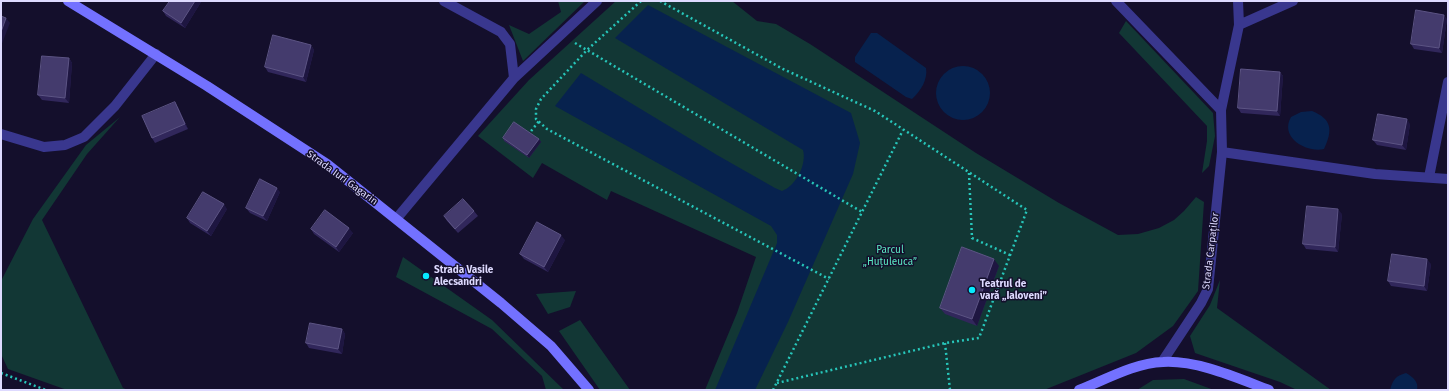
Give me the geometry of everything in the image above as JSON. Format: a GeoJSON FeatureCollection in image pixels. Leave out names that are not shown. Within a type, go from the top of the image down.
{"type":"FeatureCollection","features":[{"type":"Feature","properties":{"kind":"main road","name":"Strada Iuri Gagarin"},"geometry":{"type":"LineString","coordinates":[[68,1],[156,54],[327,164],[501,303],[551,346],[589,390]]}},
{"type":"Feature","properties":{"kind":"main road"},"geometry":{"type":"LineString","coordinates":[[1078,390],[1141,366],[1162,362],[1182,363],[1220,372],[1269,390]]}},
{"type":"Feature","properties":{"kind":"street"},"geometry":{"type":"LineString","coordinates":[[444,1],[501,32],[510,44],[514,78]]}},
{"type":"Feature","properties":{"kind":"street"},"geometry":{"type":"LineString","coordinates":[[396,218],[514,78],[597,1]]}},
{"type":"Feature","properties":{"kind":"street"},"geometry":{"type":"LineString","coordinates":[[1116,1],[1221,110]]}},
{"type":"Feature","properties":{"kind":"street","name":"Strada Carpaților"},"geometry":{"type":"LineString","coordinates":[[1162,362],[1201,303],[1208,289],[1222,152],[1221,110],[1240,25],[1238,1]]}},
{"type":"Feature","properties":{"kind":"street"},"geometry":{"type":"LineString","coordinates":[[1240,25],[1293,1]]}},
{"type":"Feature","properties":{"kind":"street"},"geometry":{"type":"LineString","coordinates":[[1,134],[44,147],[65,144],[84,137],[115,106],[156,54]]}},
{"type":"Feature","properties":{"kind":"street"},"geometry":{"type":"LineString","coordinates":[[1429,177],[1448,82]]}},
{"type":"Feature","properties":{"kind":"street"},"geometry":{"type":"LineString","coordinates":[[1222,152],[1375,174],[1448,179]]}},
{"type":"Feature","properties":{"kind":"path"},"geometry":{"type":"LineString","coordinates":[[641,1],[587,50],[541,99],[536,109],[536,119],[547,129],[829,279]]}},
{"type":"Feature","properties":{"kind":"path"},"geometry":{"type":"LineString","coordinates":[[660,1],[783,69],[875,111],[1027,210],[979,338],[945,343],[777,383]]}},
{"type":"Feature","properties":{"kind":"path"},"geometry":{"type":"LineString","coordinates":[[561,34],[862,212]]}},
{"type":"Feature","properties":{"kind":"path"},"geometry":{"type":"LineString","coordinates":[[524,139],[539,121]]}},
{"type":"Feature","properties":{"kind":"path"},"geometry":{"type":"LineString","coordinates":[[773,390],[903,130]]}},
{"type":"Feature","properties":{"kind":"path"},"geometry":{"type":"LineString","coordinates":[[969,173],[972,238],[1010,255]]}},
{"type":"Feature","properties":{"kind":"path"},"geometry":{"type":"LineString","coordinates":[[945,343],[950,390]]}},
{"type":"Feature","properties":{"kind":"path"},"geometry":{"type":"LineString","coordinates":[[1,373],[46,390]]}},
{"type":"Feature","properties":{"kind":"green space"},"geometry":{"type":"Polygon","coordinates":[[[558,1],[585,1],[523,61],[509,25],[529,34],[561,12],[558,1]]]}},
{"type":"Feature","properties":{"kind":"green space","name":"Parcul „Huțuleuca”"},"geometry":{"type":"Polygon","coordinates":[[[616,1],[732,1],[757,21],[776,24],[810,44],[976,153],[1059,203],[1118,235],[1138,234],[1159,228],[1174,220],[1196,197],[1204,202],[1198,291],[1173,326],[1136,353],[1044,390],[705,390],[737,313],[756,257],[611,191],[607,200],[542,163],[533,178],[478,136],[529,80],[616,1]]]}},
{"type":"Feature","properties":{"kind":"green space"},"geometry":{"type":"Polygon","coordinates":[[[1126,21],[1213,113],[1215,136],[1209,166],[1202,173],[1207,141],[1207,126],[1119,33],[1126,21]]]}},
{"type":"Feature","properties":{"kind":"green space"},"geometry":{"type":"Polygon","coordinates":[[[120,117],[87,154],[42,220],[123,388],[128,390],[67,390],[8,369],[1,354],[1,281],[33,219],[86,145],[120,117]]]}},
{"type":"Feature","properties":{"kind":"green space"},"geometry":{"type":"Polygon","coordinates":[[[403,257],[492,320],[564,390],[546,390],[542,376],[492,329],[396,277],[403,257]]]}},
{"type":"Feature","properties":{"kind":"green space"},"geometry":{"type":"Polygon","coordinates":[[[1220,280],[1217,308],[1331,390],[1297,390],[1280,382],[1195,353],[1190,336],[1210,305],[1220,280]]]}},
{"type":"Feature","properties":{"kind":"green space"},"geometry":{"type":"Polygon","coordinates":[[[576,291],[570,307],[548,314],[536,294],[576,291]]]}},
{"type":"Feature","properties":{"kind":"green space"},"geometry":{"type":"Polygon","coordinates":[[[580,320],[630,390],[600,390],[559,331],[580,320]]]}},
{"type":"Feature","properties":{"kind":"green space"},"geometry":{"type":"Polygon","coordinates":[[[1184,379],[1214,390],[1137,390],[1153,380],[1184,379]]]}},
{"type":"Feature","properties":{"kind":"water"},"geometry":{"type":"Polygon","coordinates":[[[648,5],[851,113],[860,143],[853,174],[788,322],[755,390],[715,390],[777,243],[777,235],[771,226],[555,106],[581,73],[775,188],[782,191],[796,180],[802,168],[804,156],[803,150],[615,38],[648,5]]]}},
{"type":"Feature","properties":{"kind":"water"},"geometry":{"type":"Polygon","coordinates":[[[871,33],[877,33],[926,68],[926,76],[923,85],[912,99],[906,97],[855,62],[855,57],[871,33]]]}},
{"type":"Feature","properties":{"kind":"water"},"geometry":{"type":"Polygon","coordinates":[[[963,66],[973,68],[982,74],[988,83],[990,93],[988,103],[982,112],[973,118],[963,120],[953,118],[944,112],[938,103],[936,93],[938,83],[944,74],[953,68],[963,66]]]}},
{"type":"Feature","properties":{"kind":"water"},"geometry":{"type":"Polygon","coordinates":[[[1312,111],[1324,118],[1329,126],[1329,136],[1324,149],[1310,149],[1303,146],[1292,137],[1289,131],[1288,125],[1291,117],[1301,112],[1312,111]]]}},
{"type":"Feature","properties":{"kind":"water"},"geometry":{"type":"Polygon","coordinates":[[[1406,373],[1415,380],[1417,390],[1390,390],[1395,379],[1406,373]]]}},
{"type":"Feature","properties":{"kind":"building"},"geometry":{"type":"Polygon","coordinates":[[[170,1],[195,1],[181,23],[163,11],[170,1]]]}},
{"type":"Feature","properties":{"kind":"building"},"geometry":{"type":"Polygon","coordinates":[[[1416,10],[1444,15],[1439,48],[1411,44],[1416,10]]]}},
{"type":"Feature","properties":{"kind":"building"},"geometry":{"type":"Polygon","coordinates":[[[1,16],[6,18],[1,32],[1,16]]]}},
{"type":"Feature","properties":{"kind":"building"},"geometry":{"type":"Polygon","coordinates":[[[273,35],[311,45],[303,77],[265,67],[273,35]]]}},
{"type":"Feature","properties":{"kind":"building"},"geometry":{"type":"Polygon","coordinates":[[[42,56],[69,58],[65,98],[38,95],[42,56]]]}},
{"type":"Feature","properties":{"kind":"building"},"geometry":{"type":"Polygon","coordinates":[[[1241,69],[1280,72],[1277,111],[1238,108],[1241,69]]]}},
{"type":"Feature","properties":{"kind":"building"},"geometry":{"type":"Polygon","coordinates":[[[175,102],[185,124],[152,138],[142,116],[175,102]]]}},
{"type":"Feature","properties":{"kind":"building"},"geometry":{"type":"Polygon","coordinates":[[[1378,114],[1407,119],[1402,145],[1373,140],[1378,114]]]}},
{"type":"Feature","properties":{"kind":"building"},"geometry":{"type":"Polygon","coordinates":[[[514,122],[539,139],[527,155],[503,138],[514,122]]]}},
{"type":"Feature","properties":{"kind":"building"},"geometry":{"type":"Polygon","coordinates":[[[260,179],[277,188],[263,216],[246,208],[260,179]]]}},
{"type":"Feature","properties":{"kind":"building"},"geometry":{"type":"Polygon","coordinates":[[[203,192],[224,204],[207,231],[187,218],[203,192]]]}},
{"type":"Feature","properties":{"kind":"building"},"geometry":{"type":"Polygon","coordinates":[[[463,199],[474,211],[455,229],[444,216],[463,199]]]}},
{"type":"Feature","properties":{"kind":"building"},"geometry":{"type":"Polygon","coordinates":[[[1307,206],[1338,209],[1335,247],[1303,244],[1307,206]]]}},
{"type":"Feature","properties":{"kind":"building"},"geometry":{"type":"Polygon","coordinates":[[[325,210],[349,228],[336,247],[311,229],[325,210]]]}},
{"type":"Feature","properties":{"kind":"building"},"geometry":{"type":"Polygon","coordinates":[[[537,222],[561,235],[544,267],[520,254],[537,222]]]}},
{"type":"Feature","properties":{"kind":"building","name":"Teatrul de vară „Ialoveni”"},"geometry":{"type":"Polygon","coordinates":[[[962,247],[994,259],[972,319],[940,308],[962,247]]]}},
{"type":"Feature","properties":{"kind":"building"},"geometry":{"type":"Polygon","coordinates":[[[1392,254],[1427,259],[1424,286],[1388,281],[1392,254]]]}},
{"type":"Feature","properties":{"kind":"building"},"geometry":{"type":"Polygon","coordinates":[[[310,323],[342,329],[338,349],[306,343],[310,323]]]}},
{"type":"Feature","properties":{"kind":"place","name":"Strada Vasile Alecsandri"},"geometry":{"type":"Point","coordinates":[426,276]}},
{"type":"Feature","properties":{"kind":"place","name":"Teatrul de vară „Ialoveni”"},"geometry":{"type":"Point","coordinates":[972,290]}}]}
